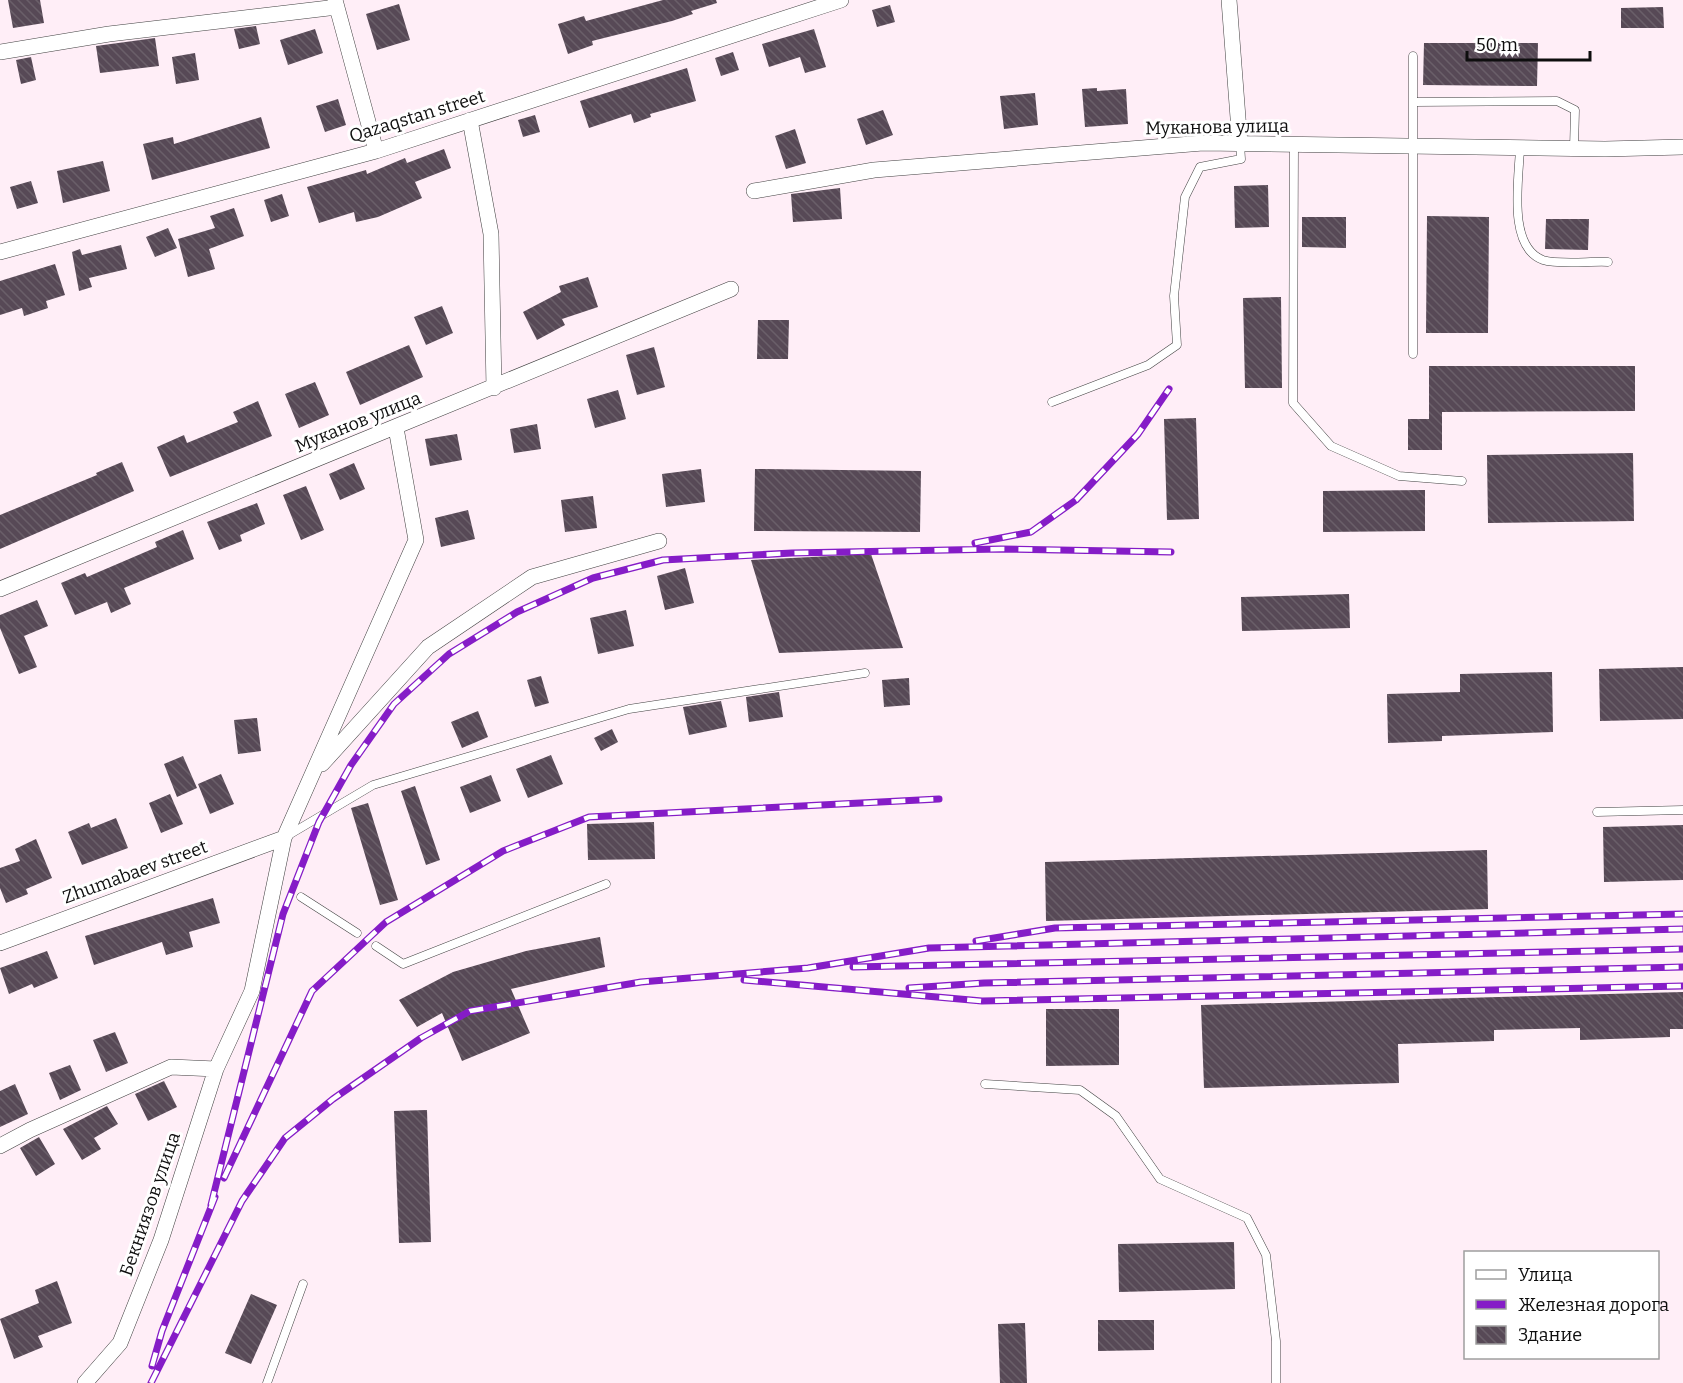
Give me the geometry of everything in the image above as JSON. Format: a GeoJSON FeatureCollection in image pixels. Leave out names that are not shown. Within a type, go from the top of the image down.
{"type":"FeatureCollection","features":[{"type":"Feature","properties":{"kind":"street","name":"Qazaqstan street"},"geometry":{"type":"LineString","coordinates":[[0,252],[376,151],[841,0]]}},
{"type":"Feature","properties":{"kind":"street"},"geometry":{"type":"LineString","coordinates":[[1229,0],[1240,144]]}},
{"type":"Feature","properties":{"kind":"street"},"geometry":{"type":"LineString","coordinates":[[0,52],[109,34],[336,4],[376,151]]}},
{"type":"Feature","properties":{"kind":"street"},"geometry":{"type":"LineString","coordinates":[[470,120],[490,234],[494,388]]}},
{"type":"Feature","properties":{"kind":"street","name":"Муканова улица"},"geometry":{"type":"LineString","coordinates":[[754,191],[874,170],[1203,144],[1520,148],[1683,147]]}},
{"type":"Feature","properties":{"kind":"street","name":"Муканов улица"},"geometry":{"type":"LineString","coordinates":[[0,589],[731,289]]}},
{"type":"Feature","properties":{"kind":"street","name":"Бекниязов улица"},"geometry":{"type":"LineString","coordinates":[[85,1383],[120,1343],[161,1240],[216,1069],[252,991],[279,882],[284,838],[416,540],[396,428]]}},
{"type":"Feature","properties":{"kind":"street"},"geometry":{"type":"LineString","coordinates":[[312,775],[428,647],[532,577],[658,541]]}},
{"type":"Feature","properties":{"kind":"street","name":"Zhumabaev street"},"geometry":{"type":"LineString","coordinates":[[0,943],[284,838]]}},
{"type":"Feature","properties":{"kind":"street"},"geometry":{"type":"LineString","coordinates":[[0,1146],[30,1130],[171,1067],[216,1069]]}},
{"type":"Feature","properties":{"kind":"lane"},"geometry":{"type":"LineString","coordinates":[[1413,56],[1413,354]]}},
{"type":"Feature","properties":{"kind":"lane"},"geometry":{"type":"LineString","coordinates":[[1414,102],[1557,101],[1575,110],[1574,148]]}},
{"type":"Feature","properties":{"kind":"lane"},"geometry":{"type":"LineString","coordinates":[[1052,402],[1148,365],[1177,345],[1174,296],[1185,197],[1200,167],[1241,159],[1240,144]]}},
{"type":"Feature","properties":{"kind":"lane"},"geometry":{"type":"LineString","coordinates":[[1294,145],[1293,403],[1331,446],[1399,476],[1462,481]]}},
{"type":"Feature","properties":{"kind":"lane"},"geometry":{"type":"LineString","coordinates":[[1520,148],[1521,238],[1528,252],[1544,260],[1608,262]]}},
{"type":"Feature","properties":{"kind":"lane"},"geometry":{"type":"LineString","coordinates":[[284,838],[373,785],[629,709],[865,673]]}},
{"type":"Feature","properties":{"kind":"lane"},"geometry":{"type":"LineString","coordinates":[[1597,812],[1683,810]]}},
{"type":"Feature","properties":{"kind":"lane"},"geometry":{"type":"LineString","coordinates":[[376,946],[403,964],[606,884]]}},
{"type":"Feature","properties":{"kind":"lane"},"geometry":{"type":"LineString","coordinates":[[302,897],[357,933]]}},
{"type":"Feature","properties":{"kind":"lane"},"geometry":{"type":"LineString","coordinates":[[984,1084],[1080,1090],[1116,1116],[1160,1179],[1246,1218],[1266,1255],[1276,1341],[1276,1383]]}},
{"type":"Feature","properties":{"kind":"lane"},"geometry":{"type":"LineString","coordinates":[[267,1383],[303,1284]]}},
{"type":"Feature","properties":{"kind":"building"},"geometry":{"type":"Polygon","coordinates":[[[8,0],[40,0],[44,23],[13,28],[8,0]]]}},
{"type":"Feature","properties":{"kind":"building"},"geometry":{"type":"Polygon","coordinates":[[[663,0],[716,0],[717,3],[691,11],[693,14],[672,21],[592,41],[593,45],[568,54],[558,24],[584,16],[586,21],[663,0]]]}},
{"type":"Feature","properties":{"kind":"building"},"geometry":{"type":"Polygon","coordinates":[[[399,4],[410,40],[377,50],[366,14],[399,4]]]}},
{"type":"Feature","properties":{"kind":"building"},"geometry":{"type":"Polygon","coordinates":[[[890,5],[895,22],[877,27],[872,10],[890,5]]]}},
{"type":"Feature","properties":{"kind":"building"},"geometry":{"type":"Polygon","coordinates":[[[1663,7],[1664,28],[1621,28],[1621,8],[1663,7]]]}},
{"type":"Feature","properties":{"kind":"building"},"geometry":{"type":"Polygon","coordinates":[[[256,26],[260,44],[239,49],[234,29],[256,26]]]}},
{"type":"Feature","properties":{"kind":"building"},"geometry":{"type":"Polygon","coordinates":[[[315,29],[323,53],[288,65],[280,40],[315,29]]]}},
{"type":"Feature","properties":{"kind":"building"},"geometry":{"type":"Polygon","coordinates":[[[814,29],[826,67],[805,73],[800,57],[769,67],[762,44],[814,29]]]}},
{"type":"Feature","properties":{"kind":"building"},"geometry":{"type":"Polygon","coordinates":[[[155,38],[159,66],[100,73],[96,46],[155,38]]]}},
{"type":"Feature","properties":{"kind":"building"},"geometry":{"type":"Polygon","coordinates":[[[1424,43],[1538,43],[1537,86],[1423,85],[1424,43]]]}},
{"type":"Feature","properties":{"kind":"building"},"geometry":{"type":"Polygon","coordinates":[[[733,52],[739,70],[721,76],[715,58],[733,52]]]}},
{"type":"Feature","properties":{"kind":"building"},"geometry":{"type":"Polygon","coordinates":[[[195,53],[199,80],[176,84],[172,57],[195,53]]]}},
{"type":"Feature","properties":{"kind":"building"},"geometry":{"type":"Polygon","coordinates":[[[31,57],[36,80],[21,84],[16,60],[31,57]]]}},
{"type":"Feature","properties":{"kind":"building"},"geometry":{"type":"Polygon","coordinates":[[[687,68],[696,101],[650,114],[651,117],[634,123],[631,114],[589,128],[580,101],[687,68]]]}},
{"type":"Feature","properties":{"kind":"building"},"geometry":{"type":"Polygon","coordinates":[[[1097,88],[1097,91],[1126,89],[1128,124],[1085,127],[1082,89],[1097,88]]]}},
{"type":"Feature","properties":{"kind":"building"},"geometry":{"type":"Polygon","coordinates":[[[1035,93],[1038,125],[1004,129],[1000,96],[1035,93]]]}},
{"type":"Feature","properties":{"kind":"building"},"geometry":{"type":"Polygon","coordinates":[[[338,99],[346,125],[325,132],[316,106],[338,99]]]}},
{"type":"Feature","properties":{"kind":"building"},"geometry":{"type":"Polygon","coordinates":[[[883,110],[893,135],[866,145],[857,119],[883,110]]]}},
{"type":"Feature","properties":{"kind":"building"},"geometry":{"type":"Polygon","coordinates":[[[535,115],[540,132],[523,137],[518,120],[535,115]]]}},
{"type":"Feature","properties":{"kind":"building"},"geometry":{"type":"Polygon","coordinates":[[[261,117],[270,148],[152,180],[143,144],[173,137],[174,144],[261,117]]]}},
{"type":"Feature","properties":{"kind":"building"},"geometry":{"type":"Polygon","coordinates":[[[795,129],[806,163],[786,169],[775,136],[795,129]]]}},
{"type":"Feature","properties":{"kind":"building"},"geometry":{"type":"Polygon","coordinates":[[[444,149],[451,168],[415,182],[422,198],[378,217],[356,222],[354,212],[319,223],[307,187],[366,170],[367,174],[405,158],[407,163],[444,149]]]}},
{"type":"Feature","properties":{"kind":"building"},"geometry":{"type":"Polygon","coordinates":[[[103,161],[110,191],[63,203],[57,171],[103,161]]]}},
{"type":"Feature","properties":{"kind":"building"},"geometry":{"type":"Polygon","coordinates":[[[31,181],[38,203],[17,209],[10,187],[31,181]]]}},
{"type":"Feature","properties":{"kind":"building"},"geometry":{"type":"Polygon","coordinates":[[[1268,185],[1269,227],[1235,228],[1234,186],[1268,185]]]}},
{"type":"Feature","properties":{"kind":"building"},"geometry":{"type":"Polygon","coordinates":[[[840,188],[842,219],[793,222],[791,194],[840,188]]]}},
{"type":"Feature","properties":{"kind":"building"},"geometry":{"type":"Polygon","coordinates":[[[282,194],[289,216],[271,222],[264,200],[282,194]]]}},
{"type":"Feature","properties":{"kind":"building"},"geometry":{"type":"Polygon","coordinates":[[[234,208],[244,236],[209,249],[215,269],[188,277],[178,239],[215,228],[210,216],[234,208]]]}},
{"type":"Feature","properties":{"kind":"building"},"geometry":{"type":"Polygon","coordinates":[[[1427,216],[1489,217],[1488,333],[1426,333],[1427,216]]]}},
{"type":"Feature","properties":{"kind":"building"},"geometry":{"type":"Polygon","coordinates":[[[1302,217],[1346,217],[1346,248],[1302,247],[1302,217]]]}},
{"type":"Feature","properties":{"kind":"building"},"geometry":{"type":"Polygon","coordinates":[[[1546,219],[1589,219],[1588,250],[1545,249],[1546,219]]]}},
{"type":"Feature","properties":{"kind":"building"},"geometry":{"type":"Polygon","coordinates":[[[168,228],[177,248],[155,257],[146,237],[168,228]]]}},
{"type":"Feature","properties":{"kind":"building"},"geometry":{"type":"Polygon","coordinates":[[[121,245],[127,269],[89,278],[92,287],[79,291],[72,252],[80,249],[82,255],[121,245]]]}},
{"type":"Feature","properties":{"kind":"building"},"geometry":{"type":"Polygon","coordinates":[[[55,264],[65,295],[46,301],[48,308],[24,316],[22,308],[0,315],[0,281],[55,264]]]}},
{"type":"Feature","properties":{"kind":"building"},"geometry":{"type":"Polygon","coordinates":[[[588,277],[598,307],[562,319],[565,325],[537,340],[523,312],[561,292],[559,286],[588,277]]]}},
{"type":"Feature","properties":{"kind":"building"},"geometry":{"type":"Polygon","coordinates":[[[1281,297],[1282,388],[1245,388],[1243,298],[1281,297]]]}},
{"type":"Feature","properties":{"kind":"building"},"geometry":{"type":"Polygon","coordinates":[[[442,306],[453,333],[426,345],[414,317],[442,306]]]}},
{"type":"Feature","properties":{"kind":"building"},"geometry":{"type":"Polygon","coordinates":[[[758,320],[789,320],[788,359],[757,359],[758,320]]]}},
{"type":"Feature","properties":{"kind":"building"},"geometry":{"type":"Polygon","coordinates":[[[409,345],[423,377],[360,405],[346,372],[409,345]]]}},
{"type":"Feature","properties":{"kind":"building"},"geometry":{"type":"Polygon","coordinates":[[[654,347],[665,387],[637,395],[626,355],[654,347]]]}},
{"type":"Feature","properties":{"kind":"building"},"geometry":{"type":"Polygon","coordinates":[[[1429,366],[1635,366],[1635,411],[1442,412],[1442,450],[1408,450],[1408,419],[1429,419],[1429,366]]]}},
{"type":"Feature","properties":{"kind":"building"},"geometry":{"type":"Polygon","coordinates":[[[315,382],[329,415],[299,428],[285,394],[315,382]]]}},
{"type":"Feature","properties":{"kind":"building"},"geometry":{"type":"Polygon","coordinates":[[[618,390],[626,419],[595,428],[587,399],[618,390]]]}},
{"type":"Feature","properties":{"kind":"building"},"geometry":{"type":"Polygon","coordinates":[[[258,401],[272,436],[170,477],[157,447],[184,435],[187,443],[238,422],[233,412],[258,401]]]}},
{"type":"Feature","properties":{"kind":"building"},"geometry":{"type":"Polygon","coordinates":[[[1196,418],[1199,519],[1167,520],[1164,419],[1196,418]]]}},
{"type":"Feature","properties":{"kind":"building"},"geometry":{"type":"Polygon","coordinates":[[[537,424],[541,449],[514,453],[510,429],[537,424]]]}},
{"type":"Feature","properties":{"kind":"building"},"geometry":{"type":"Polygon","coordinates":[[[457,434],[462,460],[430,466],[425,439],[457,434]]]}},
{"type":"Feature","properties":{"kind":"building"},"geometry":{"type":"Polygon","coordinates":[[[1633,453],[1634,521],[1488,523],[1487,455],[1633,453]]]}},
{"type":"Feature","properties":{"kind":"building"},"geometry":{"type":"Polygon","coordinates":[[[122,462],[134,491],[0,549],[0,515],[97,475],[96,473],[122,462]]]}},
{"type":"Feature","properties":{"kind":"building"},"geometry":{"type":"Polygon","coordinates":[[[354,463],[365,489],[340,500],[329,474],[354,463]]]}},
{"type":"Feature","properties":{"kind":"building"},"geometry":{"type":"Polygon","coordinates":[[[701,469],[705,502],[666,507],[662,474],[701,469]]]}},
{"type":"Feature","properties":{"kind":"building"},"geometry":{"type":"Polygon","coordinates":[[[755,469],[921,471],[920,532],[754,531],[755,469]]]}},
{"type":"Feature","properties":{"kind":"building"},"geometry":{"type":"Polygon","coordinates":[[[306,486],[324,530],[301,540],[283,495],[306,486]]]}},
{"type":"Feature","properties":{"kind":"building"},"geometry":{"type":"Polygon","coordinates":[[[1425,490],[1425,531],[1323,532],[1323,491],[1425,490]]]}},
{"type":"Feature","properties":{"kind":"building"},"geometry":{"type":"Polygon","coordinates":[[[593,496],[597,528],[565,532],[561,500],[593,496]]]}},
{"type":"Feature","properties":{"kind":"building"},"geometry":{"type":"Polygon","coordinates":[[[257,503],[265,524],[240,535],[242,541],[219,550],[207,522],[257,503]]]}},
{"type":"Feature","properties":{"kind":"building"},"geometry":{"type":"Polygon","coordinates":[[[468,510],[475,539],[441,547],[435,518],[468,510]]]}},
{"type":"Feature","properties":{"kind":"building"},"geometry":{"type":"Polygon","coordinates":[[[183,530],[194,559],[124,588],[131,604],[111,613],[107,602],[75,615],[61,583],[85,573],[87,577],[157,547],[155,542],[183,530]]]}},
{"type":"Feature","properties":{"kind":"building"},"geometry":{"type":"Polygon","coordinates":[[[871,554],[903,648],[779,653],[751,560],[871,554]]]}},
{"type":"Feature","properties":{"kind":"building"},"geometry":{"type":"Polygon","coordinates":[[[685,568],[694,603],[665,610],[657,576],[685,568]]]}},
{"type":"Feature","properties":{"kind":"building"},"geometry":{"type":"Polygon","coordinates":[[[1349,594],[1350,628],[1242,631],[1241,597],[1349,594]]]}},
{"type":"Feature","properties":{"kind":"building"},"geometry":{"type":"Polygon","coordinates":[[[37,600],[48,626],[24,636],[37,667],[19,674],[0,628],[0,615],[37,600]]]}},
{"type":"Feature","properties":{"kind":"building"},"geometry":{"type":"Polygon","coordinates":[[[626,610],[634,646],[598,654],[590,618],[626,610]]]}},
{"type":"Feature","properties":{"kind":"building"},"geometry":{"type":"Polygon","coordinates":[[[1683,667],[1683,719],[1600,721],[1599,669],[1683,667]]]}},
{"type":"Feature","properties":{"kind":"building"},"geometry":{"type":"Polygon","coordinates":[[[1552,672],[1553,732],[1442,736],[1442,741],[1388,743],[1387,694],[1460,692],[1460,674],[1552,672]]]}},
{"type":"Feature","properties":{"kind":"building"},"geometry":{"type":"Polygon","coordinates":[[[541,676],[549,703],[535,707],[527,680],[541,676]]]}},
{"type":"Feature","properties":{"kind":"building"},"geometry":{"type":"Polygon","coordinates":[[[909,678],[910,705],[884,707],[882,680],[909,678]]]}},
{"type":"Feature","properties":{"kind":"building"},"geometry":{"type":"Polygon","coordinates":[[[779,692],[783,717],[749,722],[746,697],[779,692]]]}},
{"type":"Feature","properties":{"kind":"building"},"geometry":{"type":"Polygon","coordinates":[[[721,701],[727,727],[689,735],[683,707],[721,701]]]}},
{"type":"Feature","properties":{"kind":"building"},"geometry":{"type":"Polygon","coordinates":[[[478,711],[488,737],[462,748],[451,722],[478,711]]]}},
{"type":"Feature","properties":{"kind":"building"},"geometry":{"type":"Polygon","coordinates":[[[257,718],[261,751],[238,754],[234,720],[257,718]]]}},
{"type":"Feature","properties":{"kind":"building"},"geometry":{"type":"Polygon","coordinates":[[[612,729],[618,742],[601,751],[594,738],[612,729]]]}},
{"type":"Feature","properties":{"kind":"building"},"geometry":{"type":"Polygon","coordinates":[[[551,755],[563,784],[528,798],[516,769],[551,755]]]}},
{"type":"Feature","properties":{"kind":"building"},"geometry":{"type":"Polygon","coordinates":[[[183,756],[197,788],[177,797],[164,764],[183,756]]]}},
{"type":"Feature","properties":{"kind":"building"},"geometry":{"type":"Polygon","coordinates":[[[221,774],[234,804],[210,814],[198,784],[221,774]]]}},
{"type":"Feature","properties":{"kind":"building"},"geometry":{"type":"Polygon","coordinates":[[[491,775],[501,801],[470,813],[460,787],[491,775]]]}},
{"type":"Feature","properties":{"kind":"building"},"geometry":{"type":"Polygon","coordinates":[[[415,786],[440,860],[426,865],[401,791],[415,786]]]}},
{"type":"Feature","properties":{"kind":"building"},"geometry":{"type":"Polygon","coordinates":[[[170,794],[183,824],[161,833],[149,803],[170,794]]]}},
{"type":"Feature","properties":{"kind":"building"},"geometry":{"type":"Polygon","coordinates":[[[368,803],[398,900],[380,905],[351,808],[368,803]]]}},
{"type":"Feature","properties":{"kind":"building"},"geometry":{"type":"Polygon","coordinates":[[[116,818],[128,848],[82,865],[68,832],[89,823],[91,828],[116,818]]]}},
{"type":"Feature","properties":{"kind":"building"},"geometry":{"type":"Polygon","coordinates":[[[654,822],[655,859],[588,860],[587,824],[654,822]]]}},
{"type":"Feature","properties":{"kind":"building"},"geometry":{"type":"Polygon","coordinates":[[[1683,825],[1683,880],[1604,882],[1603,827],[1683,825]]]}},
{"type":"Feature","properties":{"kind":"building"},"geometry":{"type":"Polygon","coordinates":[[[36,839],[52,878],[26,889],[28,894],[6,903],[0,888],[0,868],[20,861],[15,849],[36,839]]]}},
{"type":"Feature","properties":{"kind":"building"},"geometry":{"type":"Polygon","coordinates":[[[1487,850],[1488,909],[1046,921],[1045,862],[1487,850]]]}},
{"type":"Feature","properties":{"kind":"building"},"geometry":{"type":"Polygon","coordinates":[[[213,898],[220,923],[189,932],[193,947],[166,955],[162,942],[94,965],[85,936],[213,898]]]}},
{"type":"Feature","properties":{"kind":"building"},"geometry":{"type":"Polygon","coordinates":[[[600,937],[605,967],[511,989],[530,1033],[462,1061],[442,1013],[417,1027],[399,1000],[453,972],[526,951],[600,937]]]}},
{"type":"Feature","properties":{"kind":"building"},"geometry":{"type":"Polygon","coordinates":[[[47,951],[58,978],[34,988],[32,984],[9,994],[0,968],[47,951]]]}},
{"type":"Feature","properties":{"kind":"building"},"geometry":{"type":"Polygon","coordinates":[[[1683,992],[1683,1029],[1670,1029],[1670,1037],[1580,1040],[1580,1028],[1494,1030],[1494,1041],[1398,1044],[1399,1083],[1204,1088],[1201,1005],[1683,992]]]}},
{"type":"Feature","properties":{"kind":"building"},"geometry":{"type":"Polygon","coordinates":[[[1046,1009],[1119,1009],[1119,1065],[1046,1066],[1046,1009]]]}},
{"type":"Feature","properties":{"kind":"building"},"geometry":{"type":"Polygon","coordinates":[[[115,1032],[128,1063],[106,1072],[93,1040],[115,1032]]]}},
{"type":"Feature","properties":{"kind":"building"},"geometry":{"type":"Polygon","coordinates":[[[70,1065],[81,1090],[60,1100],[49,1073],[70,1065]]]}},
{"type":"Feature","properties":{"kind":"building"},"geometry":{"type":"Polygon","coordinates":[[[164,1081],[177,1107],[148,1121],[135,1094],[164,1081]]]}},
{"type":"Feature","properties":{"kind":"building"},"geometry":{"type":"Polygon","coordinates":[[[15,1084],[28,1114],[0,1127],[0,1091],[15,1084]]]}},
{"type":"Feature","properties":{"kind":"building"},"geometry":{"type":"Polygon","coordinates":[[[107,1106],[118,1124],[94,1138],[101,1149],[82,1160],[63,1129],[107,1106]]]}},
{"type":"Feature","properties":{"kind":"building"},"geometry":{"type":"Polygon","coordinates":[[[427,1110],[431,1242],[399,1243],[394,1111],[427,1110]]]}},
{"type":"Feature","properties":{"kind":"building"},"geometry":{"type":"Polygon","coordinates":[[[39,1137],[55,1164],[36,1176],[20,1148],[39,1137]]]}},
{"type":"Feature","properties":{"kind":"building"},"geometry":{"type":"Polygon","coordinates":[[[1234,1242],[1235,1289],[1119,1292],[1118,1244],[1234,1242]]]}},
{"type":"Feature","properties":{"kind":"building"},"geometry":{"type":"Polygon","coordinates":[[[57,1281],[72,1323],[38,1336],[43,1347],[14,1359],[0,1319],[39,1303],[35,1290],[57,1281]]]}},
{"type":"Feature","properties":{"kind":"building"},"geometry":{"type":"Polygon","coordinates":[[[251,1294],[277,1305],[251,1364],[225,1353],[251,1294]]]}},
{"type":"Feature","properties":{"kind":"building"},"geometry":{"type":"Polygon","coordinates":[[[1098,1320],[1154,1320],[1154,1350],[1098,1351],[1098,1320]]]}},
{"type":"Feature","properties":{"kind":"building"},"geometry":{"type":"Polygon","coordinates":[[[1025,1323],[1027,1383],[1000,1383],[998,1324],[1025,1323]]]}},
{"type":"Feature","properties":{"kind":"railway"},"geometry":{"type":"LineString","coordinates":[[975,543],[1031,532],[1076,500],[1138,434],[1169,389]]}},
{"type":"Feature","properties":{"kind":"railway"},"geometry":{"type":"LineString","coordinates":[[211,1205],[283,914],[319,822],[351,765],[394,704],[449,654],[517,612],[593,578],[663,560],[792,553],[1001,549],[1171,552]]}},
{"type":"Feature","properties":{"kind":"railway"},"geometry":{"type":"LineString","coordinates":[[224,1178],[312,991],[386,922],[503,851],[589,817],[939,799]]}},
{"type":"Feature","properties":{"kind":"railway"},"geometry":{"type":"LineString","coordinates":[[976,941],[1055,928],[1683,914]]}},
{"type":"Feature","properties":{"kind":"railway"},"geometry":{"type":"LineString","coordinates":[[151,1383],[242,1201],[285,1138],[333,1099],[421,1038],[470,1011],[641,982],[808,968],[929,948],[1683,929]]}},
{"type":"Feature","properties":{"kind":"railway"},"geometry":{"type":"LineString","coordinates":[[853,967],[1683,949]]}},
{"type":"Feature","properties":{"kind":"railway"},"geometry":{"type":"LineString","coordinates":[[909,988],[984,983],[1683,967]]}},
{"type":"Feature","properties":{"kind":"railway"},"geometry":{"type":"LineString","coordinates":[[744,980],[982,1001],[1683,986]]}},
{"type":"Feature","properties":{"kind":"railway"},"geometry":{"type":"LineString","coordinates":[[152,1366],[162,1331],[215,1197]]}}]}
